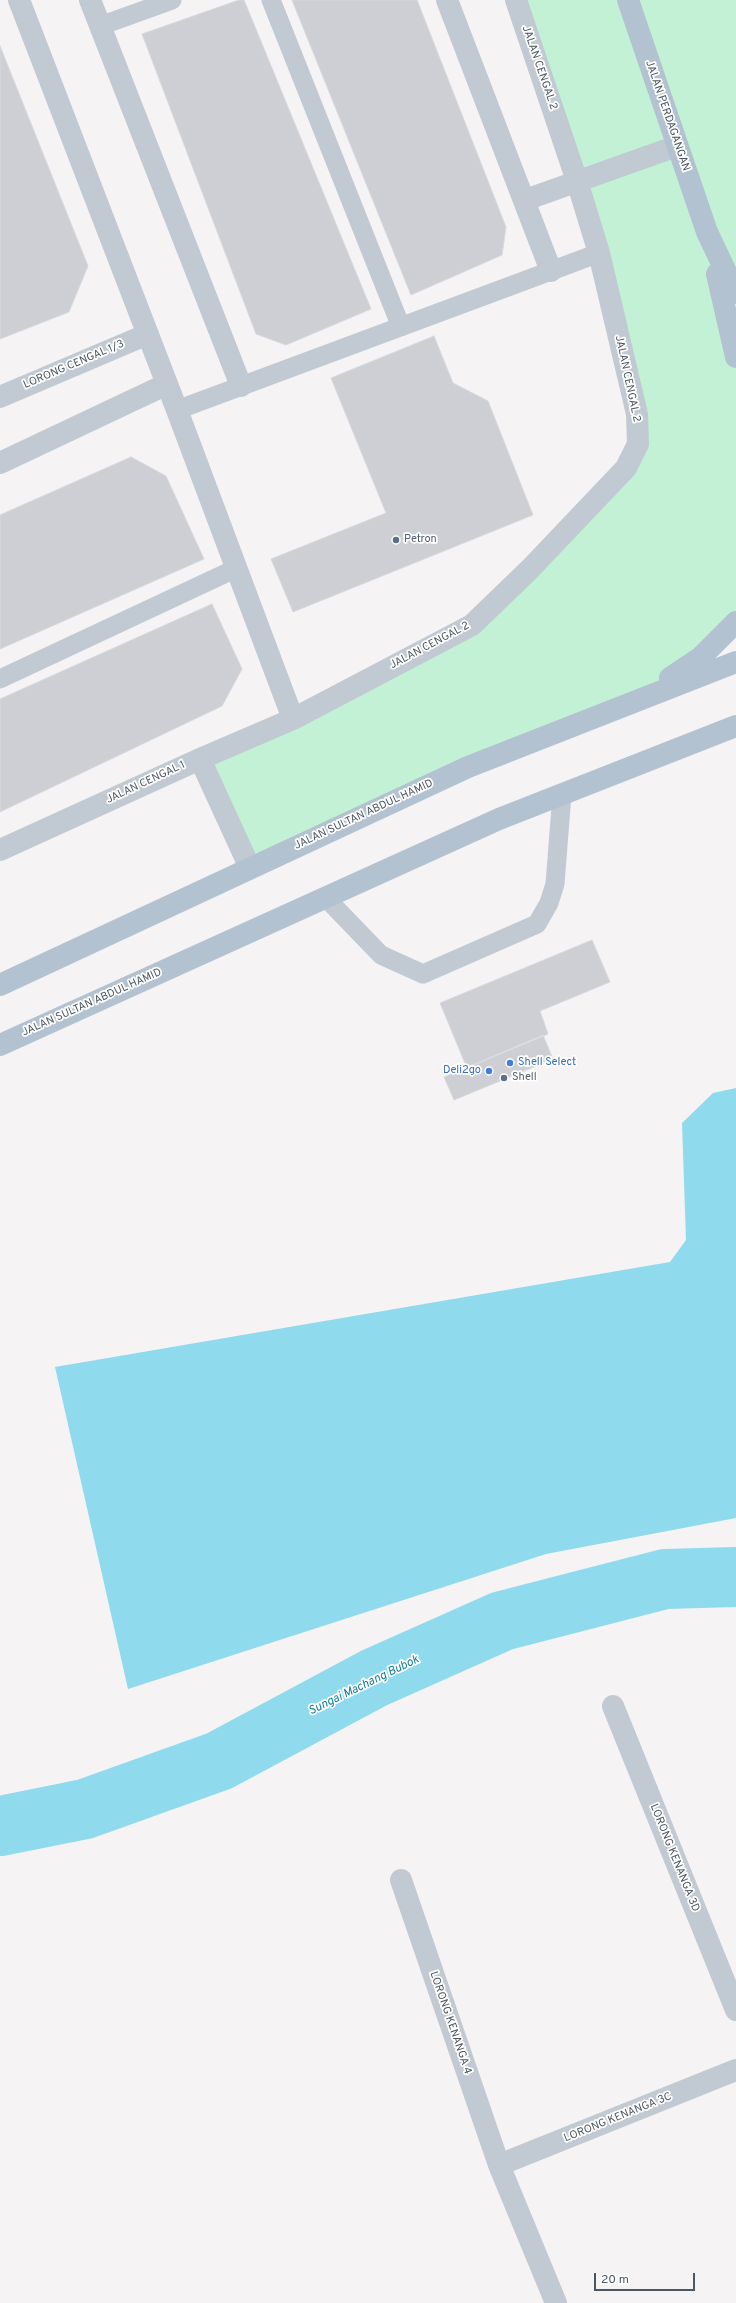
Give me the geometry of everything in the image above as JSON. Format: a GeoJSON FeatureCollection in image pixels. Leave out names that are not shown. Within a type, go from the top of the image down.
{"type":"FeatureCollection","features":[{"type":"Feature","properties":{"kind":"main road","name":"JALAN PERDAGANGAN"},"geometry":{"type":"LineString","coordinates":[[628,0],[707,232],[736,294]]}},
{"type":"Feature","properties":{"kind":"main road","name":"JALAN PERDAGANGAN"},"geometry":{"type":"LineString","coordinates":[[707,232],[736,357]]}},
{"type":"Feature","properties":{"kind":"main road"},"geometry":{"type":"LineString","coordinates":[[617,708],[680,672],[700,658],[736,622]]}},
{"type":"Feature","properties":{"kind":"main road","name":"JALAN SULTAN ABDUL HAMID"},"geometry":{"type":"LineString","coordinates":[[0,985],[468,767],[736,662]]}},
{"type":"Feature","properties":{"kind":"main road","name":"JALAN SULTAN ABDUL HAMID"},"geometry":{"type":"LineString","coordinates":[[0,1044],[499,819],[736,726]]}},
{"type":"Feature","properties":{"kind":"street"},"geometry":{"type":"LineString","coordinates":[[19,0],[177,410],[293,719]]}},
{"type":"Feature","properties":{"kind":"street"},"geometry":{"type":"LineString","coordinates":[[90,0],[241,386]]}},
{"type":"Feature","properties":{"kind":"street"},"geometry":{"type":"LineString","coordinates":[[447,0],[551,271]]}},
{"type":"Feature","properties":{"kind":"street","name":"JALAN CENGAL 2"},"geometry":{"type":"LineString","coordinates":[[293,719],[472,625],[530,569],[626,468],[638,444],[637,414],[599,253],[577,181],[516,0]]}},
{"type":"Feature","properties":{"kind":"street"},"geometry":{"type":"LineString","coordinates":[[524,200],[677,146]]}},
{"type":"Feature","properties":{"kind":"street","name":"LORONG CENGAL 1/3"},"geometry":{"type":"LineString","coordinates":[[0,397],[148,334]]}},
{"type":"Feature","properties":{"kind":"street"},"geometry":{"type":"LineString","coordinates":[[0,463],[167,384]]}},
{"type":"Feature","properties":{"kind":"street","name":"JALAN CENGAL 1"},"geometry":{"type":"LineString","coordinates":[[0,850],[200,759],[293,719]]}},
{"type":"Feature","properties":{"kind":"street"},"geometry":{"type":"LineString","coordinates":[[200,759],[250,868]]}},
{"type":"Feature","properties":{"kind":"street","name":"LORONG KENANGA 3D"},"geometry":{"type":"LineString","coordinates":[[613,1706],[736,2010]]}},
{"type":"Feature","properties":{"kind":"street","name":"LORONG KENANGA 4"},"geometry":{"type":"LineString","coordinates":[[401,1880],[499,2165],[556,2303]]}},
{"type":"Feature","properties":{"kind":"street","name":"LORONG KENANGA 3C"},"geometry":{"type":"LineString","coordinates":[[499,2165],[736,2070]]}},
{"type":"Feature","properties":{"kind":"lane"},"geometry":{"type":"LineString","coordinates":[[100,26],[172,0]]}},
{"type":"Feature","properties":{"kind":"lane"},"geometry":{"type":"LineString","coordinates":[[271,0],[401,327]]}},
{"type":"Feature","properties":{"kind":"lane"},"geometry":{"type":"LineString","coordinates":[[177,410],[599,253]]}},
{"type":"Feature","properties":{"kind":"lane"},"geometry":{"type":"LineString","coordinates":[[0,679],[237,568]]}},
{"type":"Feature","properties":{"kind":"lane"},"geometry":{"type":"LineString","coordinates":[[325,897],[381,955],[422,974],[537,924],[549,903],[555,884],[562,794]]}},
{"type":"Feature","properties":{"kind":"green space"},"geometry":{"type":"Polygon","coordinates":[[[515,0],[736,0],[736,293],[708,234],[736,357],[736,622],[681,672],[250,868],[200,759],[472,625],[626,468],[637,414],[515,0]]]}},
{"type":"Feature","properties":{"kind":"water"},"geometry":{"type":"Polygon","coordinates":[[[736,1088],[736,1518],[546,1554],[128,1689],[55,1367],[670,1262],[686,1240],[682,1123],[713,1093],[736,1088]]]}},
{"type":"Feature","properties":{"kind":"building"},"geometry":{"type":"Polygon","coordinates":[[[239,0],[244,0],[371,309],[286,345],[256,334],[142,34],[239,0]]]}},
{"type":"Feature","properties":{"kind":"building"},"geometry":{"type":"Polygon","coordinates":[[[292,0],[417,0],[506,227],[502,255],[411,295],[292,0]]]}},
{"type":"Feature","properties":{"kind":"building"},"geometry":{"type":"Polygon","coordinates":[[[0,46],[88,266],[69,312],[0,339],[0,46]]]}},
{"type":"Feature","properties":{"kind":"building"},"geometry":{"type":"Polygon","coordinates":[[[434,336],[453,383],[488,401],[533,515],[293,612],[271,559],[386,513],[331,378],[434,336]]]}},
{"type":"Feature","properties":{"kind":"building"},"geometry":{"type":"Polygon","coordinates":[[[131,457],[166,476],[204,559],[0,649],[0,515],[131,457]]]}},
{"type":"Feature","properties":{"kind":"building"},"geometry":{"type":"Polygon","coordinates":[[[212,604],[242,669],[222,706],[0,812],[0,699],[212,604]]]}},
{"type":"Feature","properties":{"kind":"building"},"geometry":{"type":"Polygon","coordinates":[[[592,940],[610,982],[540,1011],[548,1034],[467,1068],[440,1003],[592,940]]]}},
{"type":"Feature","properties":{"kind":"building","name":"Shell Select"},"geometry":{"type":"Polygon","coordinates":[[[543,1035],[553,1059],[454,1100],[444,1077],[543,1035]]]}},
{"type":"Feature","properties":{"kind":"waterway","name":"Sungai Machang Bubok"},"geometry":{"type":"LineString","coordinates":[[0,1826],[85,1809],[219,1761],[374,1678],[502,1621],[665,1579],[736,1577]]}},
{"type":"Feature","properties":{"kind":"place","name":"Petron"},"geometry":{"type":"Point","coordinates":[396,540]}},
{"type":"Feature","properties":{"kind":"place","name":"Shell Select"},"geometry":{"type":"Point","coordinates":[510,1063]}},
{"type":"Feature","properties":{"kind":"place","name":"Deli2go"},"geometry":{"type":"Point","coordinates":[489,1071]}},
{"type":"Feature","properties":{"kind":"place","name":"Shell"},"geometry":{"type":"Point","coordinates":[504,1078]}}]}
